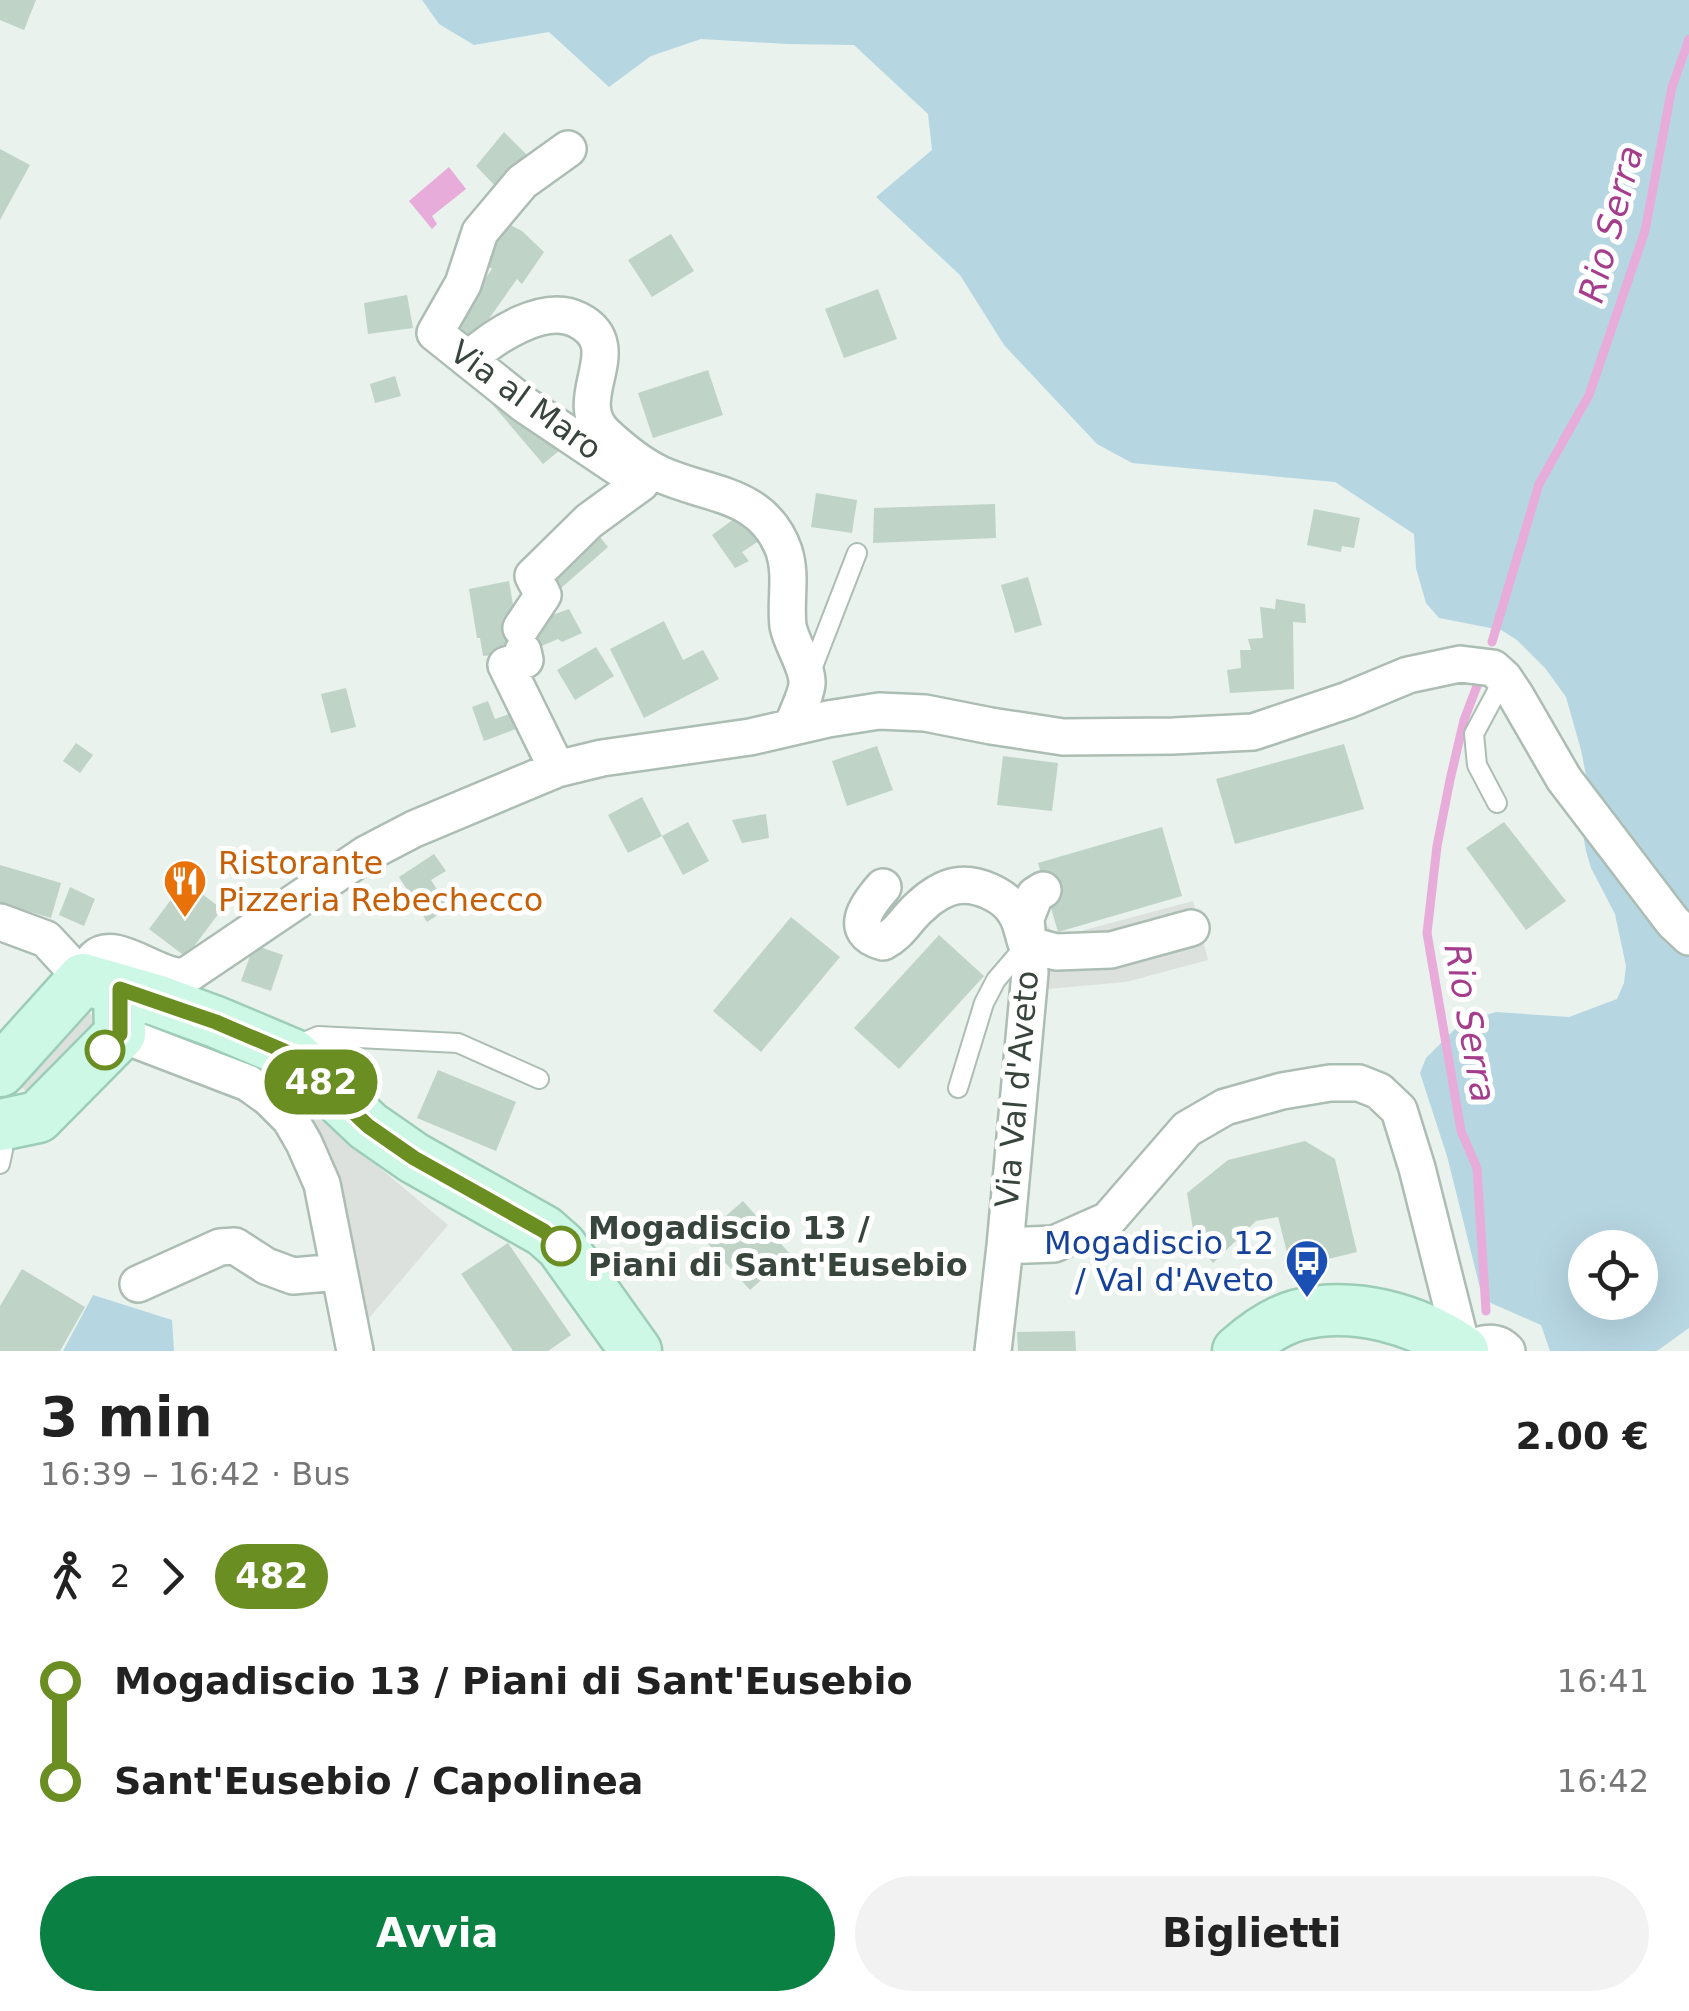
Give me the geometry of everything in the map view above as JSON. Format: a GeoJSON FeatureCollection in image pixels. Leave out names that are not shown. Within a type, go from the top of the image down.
{"type":"FeatureCollection","features":[{"type":"Feature","properties":{"kind":"street","name":"Via al Maro"},"geometry":{"type":"LineString","coordinates":[[557,770],[506,665],[525,660],[522,640],[543,595],[533,576],[590,522],[641,483],[525,405],[435,333],[463,284],[480,232],[522,182],[568,149]]}},
{"type":"Feature","properties":{"kind":"street"},"geometry":{"type":"LineString","coordinates":[[469,359],[506,332],[546,316],[572,317],[592,329],[599,340],[602,355],[592,408],[602,432],[660,474],[735,499],[757,512],[776,533],[789,575],[788,628],[807,682],[792,727]]}},
{"type":"Feature","properties":{"kind":"street"},"geometry":{"type":"LineString","coordinates":[[114,999],[94,958],[103,953],[115,953],[178,978],[187,975],[366,854],[414,829],[557,770],[602,758],[750,737],[879,712],[925,713],[1063,737],[1253,732],[1408,676],[1460,664],[1492,668],[1504,678],[1564,779],[1673,922],[1689,937]]}},
{"type":"Feature","properties":{"kind":"street","name":"Via Val d'Aveto"},"geometry":{"type":"LineString","coordinates":[[883,886],[862,919],[873,939],[883,942],[896,935],[922,904],[955,886],[970,885],[1007,902],[1017,914],[1027,944]]}},
{"type":"Feature","properties":{"kind":"street","name":"Via Val d'Aveto"},"geometry":{"type":"LineString","coordinates":[[1043,890],[1035,895],[1026,918],[1030,973],[1005,1246],[1054,1244],[1108,1220],[1186,1129],[1225,1107],[1282,1091],[1359,1083],[1380,1092],[1399,1110],[1463,1351]]}},
{"type":"Feature","properties":{"kind":"street"},"geometry":{"type":"LineString","coordinates":[[0,922],[46,938],[114,999],[269,1098],[290,1118],[322,1184],[355,1351]]}},
{"type":"Feature","properties":{"kind":"street","name":"Via Val d'Aveto"},"geometry":{"type":"LineString","coordinates":[[1027,944],[1056,952],[1111,950],[1191,928]]}},
{"type":"Feature","properties":{"kind":"street"},"geometry":{"type":"LineString","coordinates":[[0,1125],[38,1117],[114,999]]}},
{"type":"Feature","properties":{"kind":"street"},"geometry":{"type":"LineString","coordinates":[[0,1070],[114,999],[216,1022],[292,1054],[383,1137],[544,1231],[561,1246],[636,1351]]}},
{"type":"Feature","properties":{"kind":"street"},"geometry":{"type":"LineString","coordinates":[[138,1284],[220,1247],[236,1246],[266,1266],[293,1276],[338,1272]]}},
{"type":"Feature","properties":{"kind":"street"},"geometry":{"type":"LineString","coordinates":[[994,1351],[1005,1246]]}},
{"type":"Feature","properties":{"kind":"street"},"geometry":{"type":"LineString","coordinates":[[1238,1351],[1260,1333],[1296,1315],[1322,1311],[1379,1314],[1408,1322],[1440,1335],[1463,1351],[1488,1342],[1507,1351]]}},
{"type":"Feature","properties":{"kind":"lane"},"geometry":{"type":"LineString","coordinates":[[807,682],[858,553]]}},
{"type":"Feature","properties":{"kind":"lane"},"geometry":{"type":"LineString","coordinates":[[1498,803],[1477,765],[1474,734],[1504,678]]}},
{"type":"Feature","properties":{"kind":"lane"},"geometry":{"type":"LineString","coordinates":[[958,1088],[984,1003],[996,980],[1027,944]]}},
{"type":"Feature","properties":{"kind":"lane"},"geometry":{"type":"LineString","coordinates":[[284,1051],[318,1036],[458,1043],[538,1080]]}},
{"type":"Feature","properties":{"kind":"lane"},"geometry":{"type":"LineString","coordinates":[[0,1143],[0,1164]]}},
{"type":"Feature","properties":{"kind":"shaded area"},"geometry":{"type":"Polygon","coordinates":[[[422,0],[1689,0],[1689,1328],[1657,1351],[1550,1351],[1541,1325],[1491,1303],[1480,1288],[1447,1156],[1420,1073],[1426,1058],[1462,1022],[1496,1012],[1569,1017],[1617,999],[1624,983],[1626,966],[1615,914],[1586,851],[1583,834],[1588,785],[1581,750],[1566,697],[1545,668],[1501,630],[1439,618],[1426,603],[1416,568],[1414,534],[1335,482],[1132,463],[1097,444],[1004,345],[960,275],[876,197],[932,150],[928,114],[854,45],[701,39],[651,56],[609,87],[549,32],[474,45],[439,24],[422,0]]]}},
{"type":"Feature","properties":{"kind":"shaded area"},"geometry":{"type":"Polygon","coordinates":[[[449,167],[466,189],[432,216],[437,224],[432,229],[409,201],[449,167]]]}},
{"type":"Feature","properties":{"kind":"shaded area"},"geometry":{"type":"Polygon","coordinates":[[[1193,901],[1208,960],[1126,982],[1036,990],[1037,929],[1048,926],[1055,938],[1193,901]]]}},
{"type":"Feature","properties":{"kind":"shaded area"},"geometry":{"type":"Polygon","coordinates":[[[78,1013],[91,1014],[97,1024],[30,1096],[18,1083],[55,1049],[49,1042],[78,1013]]]}},
{"type":"Feature","properties":{"kind":"shaded area"},"geometry":{"type":"Polygon","coordinates":[[[314,1113],[448,1225],[358,1331],[302,1127],[314,1113]]]}},
{"type":"Feature","properties":{"kind":"shaded area"},"geometry":{"type":"Polygon","coordinates":[[[93,1295],[172,1320],[174,1351],[63,1351],[93,1295]]]}},
{"type":"Feature","properties":{"kind":"building"},"geometry":{"type":"Polygon","coordinates":[[[0,0],[36,0],[24,30],[0,20],[0,0]]]}},
{"type":"Feature","properties":{"kind":"building"},"geometry":{"type":"Polygon","coordinates":[[[504,132],[532,160],[499,190],[476,166],[504,132]]]}},
{"type":"Feature","properties":{"kind":"building"},"geometry":{"type":"Polygon","coordinates":[[[0,149],[30,165],[0,220],[0,149]]]}},
{"type":"Feature","properties":{"kind":"building"},"geometry":{"type":"Polygon","coordinates":[[[503,221],[522,231],[544,252],[522,284],[517,279],[467,350],[445,334],[492,269],[477,258],[503,221]]]}},
{"type":"Feature","properties":{"kind":"building"},"geometry":{"type":"Polygon","coordinates":[[[671,234],[694,271],[652,297],[628,260],[671,234]]]}},
{"type":"Feature","properties":{"kind":"building"},"geometry":{"type":"Polygon","coordinates":[[[878,289],[897,339],[844,358],[825,309],[878,289]]]}},
{"type":"Feature","properties":{"kind":"building"},"geometry":{"type":"Polygon","coordinates":[[[407,295],[413,328],[368,334],[364,303],[407,295]]]}},
{"type":"Feature","properties":{"kind":"building"},"geometry":{"type":"Polygon","coordinates":[[[708,370],[723,415],[653,438],[638,393],[708,370]]]}},
{"type":"Feature","properties":{"kind":"building"},"geometry":{"type":"Polygon","coordinates":[[[395,376],[401,396],[375,403],[370,384],[395,376]]]}},
{"type":"Feature","properties":{"kind":"building"},"geometry":{"type":"Polygon","coordinates":[[[495,384],[571,441],[543,464],[487,398],[495,384]]]}},
{"type":"Feature","properties":{"kind":"building"},"geometry":{"type":"Polygon","coordinates":[[[816,493],[857,500],[852,533],[811,527],[816,493]]]}},
{"type":"Feature","properties":{"kind":"building"},"geometry":{"type":"Polygon","coordinates":[[[995,504],[996,538],[873,543],[874,508],[995,504]]]}},
{"type":"Feature","properties":{"kind":"building"},"geometry":{"type":"Polygon","coordinates":[[[1314,509],[1360,518],[1354,548],[1342,546],[1341,552],[1307,545],[1314,509]]]}},
{"type":"Feature","properties":{"kind":"building"},"geometry":{"type":"Polygon","coordinates":[[[738,516],[747,528],[752,524],[762,539],[742,552],[749,561],[735,568],[712,535],[738,516]]]}},
{"type":"Feature","properties":{"kind":"building"},"geometry":{"type":"Polygon","coordinates":[[[591,526],[608,547],[560,589],[543,569],[591,526]]]}},
{"type":"Feature","properties":{"kind":"building"},"geometry":{"type":"Polygon","coordinates":[[[1028,577],[1042,625],[1015,633],[1001,585],[1028,577]]]}},
{"type":"Feature","properties":{"kind":"building"},"geometry":{"type":"Polygon","coordinates":[[[509,581],[517,628],[569,609],[582,633],[530,651],[483,656],[469,589],[509,581]]]}},
{"type":"Feature","properties":{"kind":"building"},"geometry":{"type":"Polygon","coordinates":[[[1276,599],[1305,604],[1306,623],[1293,622],[1294,689],[1230,693],[1227,670],[1241,668],[1240,650],[1251,650],[1248,639],[1263,638],[1260,607],[1275,609],[1276,599]]]}},
{"type":"Feature","properties":{"kind":"building"},"geometry":{"type":"Polygon","coordinates":[[[664,621],[683,660],[703,650],[719,679],[644,718],[610,649],[664,621]]]}},
{"type":"Feature","properties":{"kind":"building"},"geometry":{"type":"Polygon","coordinates":[[[596,647],[614,676],[575,700],[557,670],[596,647]]]}},
{"type":"Feature","properties":{"kind":"building"},"geometry":{"type":"Polygon","coordinates":[[[346,688],[356,727],[331,733],[321,694],[346,688]]]}},
{"type":"Feature","properties":{"kind":"building"},"geometry":{"type":"Polygon","coordinates":[[[488,701],[495,719],[524,709],[529,724],[484,741],[472,707],[488,701]]]}},
{"type":"Feature","properties":{"kind":"building"},"geometry":{"type":"Polygon","coordinates":[[[76,743],[93,755],[80,773],[63,761],[76,743]]]}},
{"type":"Feature","properties":{"kind":"building"},"geometry":{"type":"Polygon","coordinates":[[[1344,744],[1364,809],[1235,844],[1216,779],[1344,744]]]}},
{"type":"Feature","properties":{"kind":"building"},"geometry":{"type":"Polygon","coordinates":[[[877,746],[893,790],[847,806],[832,761],[877,746]]]}},
{"type":"Feature","properties":{"kind":"building"},"geometry":{"type":"Polygon","coordinates":[[[1003,756],[1058,763],[1052,811],[997,805],[1003,756]]]}},
{"type":"Feature","properties":{"kind":"building"},"geometry":{"type":"Polygon","coordinates":[[[642,797],[662,836],[628,853],[608,815],[642,797]]]}},
{"type":"Feature","properties":{"kind":"building"},"geometry":{"type":"Polygon","coordinates":[[[766,814],[769,838],[742,843],[732,820],[766,814]]]}},
{"type":"Feature","properties":{"kind":"building"},"geometry":{"type":"Polygon","coordinates":[[[688,822],[709,861],[683,875],[662,836],[688,822]]]}},
{"type":"Feature","properties":{"kind":"building"},"geometry":{"type":"Polygon","coordinates":[[[1504,822],[1566,901],[1526,930],[1466,848],[1504,822]]]}},
{"type":"Feature","properties":{"kind":"building"},"geometry":{"type":"Polygon","coordinates":[[[1162,827],[1182,896],[1058,932],[1038,863],[1162,827]]]}},
{"type":"Feature","properties":{"kind":"building"},"geometry":{"type":"Polygon","coordinates":[[[434,854],[446,871],[431,880],[449,908],[427,922],[399,877],[434,854]]]}},
{"type":"Feature","properties":{"kind":"building"},"geometry":{"type":"Polygon","coordinates":[[[0,865],[61,883],[51,918],[0,903],[0,865]]]}},
{"type":"Feature","properties":{"kind":"building","name":"Ristorante Pizzeria Rebechecco"},"geometry":{"type":"Polygon","coordinates":[[[185,881],[222,909],[186,957],[149,929],[185,881]]]}},
{"type":"Feature","properties":{"kind":"building"},"geometry":{"type":"Polygon","coordinates":[[[70,887],[95,899],[84,926],[59,915],[70,887]]]}},
{"type":"Feature","properties":{"kind":"building"},"geometry":{"type":"Polygon","coordinates":[[[791,917],[840,957],[761,1052],[713,1011],[791,917]]]}},
{"type":"Feature","properties":{"kind":"building"},"geometry":{"type":"Polygon","coordinates":[[[939,935],[984,976],[899,1069],[854,1028],[939,935]]]}},
{"type":"Feature","properties":{"kind":"building"},"geometry":{"type":"Polygon","coordinates":[[[254,945],[283,955],[271,991],[241,981],[254,945]]]}},
{"type":"Feature","properties":{"kind":"building"},"geometry":{"type":"Polygon","coordinates":[[[438,1070],[516,1102],[496,1151],[417,1118],[438,1070]]]}},
{"type":"Feature","properties":{"kind":"building"},"geometry":{"type":"Polygon","coordinates":[[[1305,1141],[1335,1159],[1357,1252],[1291,1268],[1278,1217],[1256,1221],[1213,1263],[1195,1241],[1187,1193],[1228,1160],[1305,1141]]]}},
{"type":"Feature","properties":{"kind":"building"},"geometry":{"type":"Polygon","coordinates":[[[743,1201],[790,1254],[750,1290],[702,1237],[743,1201]]]}},
{"type":"Feature","properties":{"kind":"building"},"geometry":{"type":"Polygon","coordinates":[[[508,1243],[571,1335],[548,1351],[513,1351],[461,1274],[508,1243]]]}},
{"type":"Feature","properties":{"kind":"building"},"geometry":{"type":"Polygon","coordinates":[[[22,1269],[85,1307],[60,1351],[0,1351],[0,1306],[22,1269]]]}},
{"type":"Feature","properties":{"kind":"building"},"geometry":{"type":"Polygon","coordinates":[[[1075,1331],[1076,1351],[1018,1351],[1017,1332],[1075,1331]]]}},
{"type":"Feature","properties":{"kind":"waterway","name":"Rio Serra"},"geometry":{"type":"LineString","coordinates":[[1492,642],[1539,484],[1589,395],[1645,231],[1672,87],[1689,39]]}},
{"type":"Feature","properties":{"kind":"waterway","name":"Rio Serra"},"geometry":{"type":"LineString","coordinates":[[1477,686],[1464,720],[1450,780],[1437,846],[1427,933],[1461,1131],[1477,1168],[1486,1311]]}},
{"type":"Feature","properties":{"kind":"bus line","name":"482"},"geometry":{"type":"LineString","coordinates":[[105,1050],[120,1034],[120,989],[216,1022],[292,1054],[368,1126],[414,1158],[544,1231],[561,1246]]}},
{"type":"Feature","properties":{"kind":"place","name":"Ristorante Pizzeria Rebechecco"},"geometry":{"type":"Point","coordinates":[185,919]}},
{"type":"Feature","properties":{"kind":"place","name":"Mogadiscio 13 / Piani di Sant'Eusebio"},"geometry":{"type":"Point","coordinates":[561,1246]}},
{"type":"Feature","properties":{"kind":"place","name":"Mogadiscio 12 / Val d'Aveto"},"geometry":{"type":"Point","coordinates":[1307,1299]}}]}
